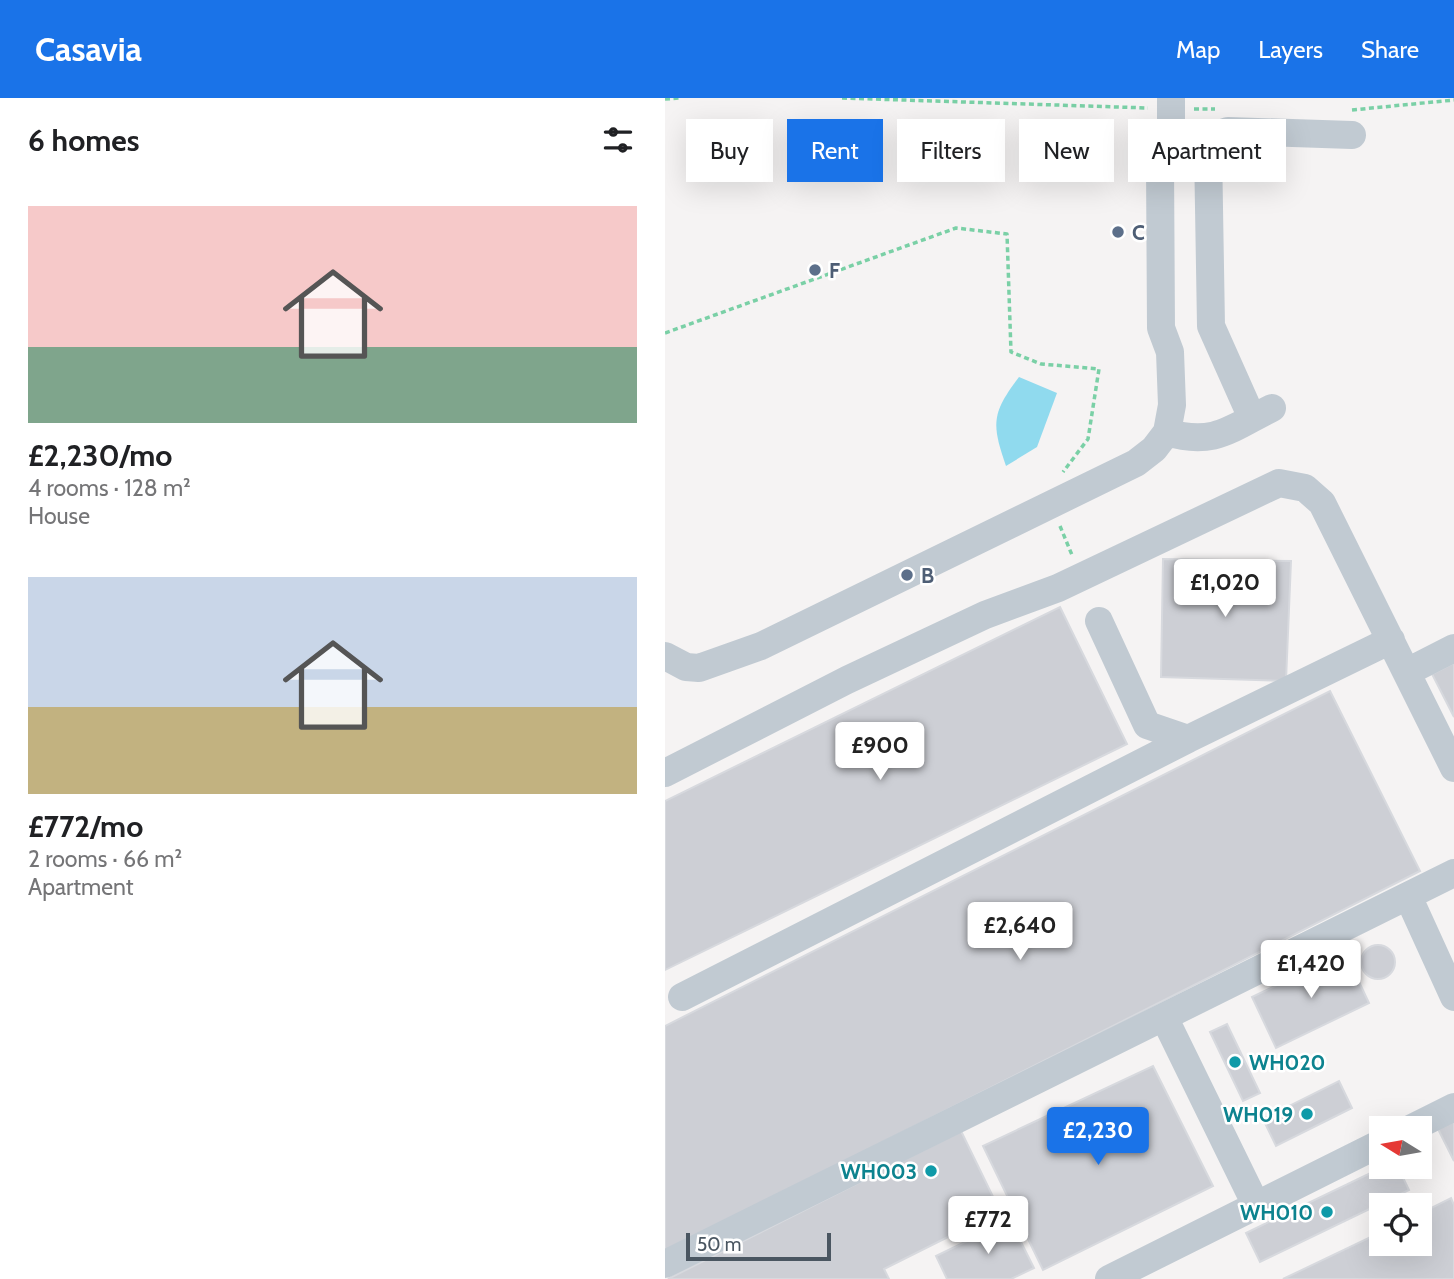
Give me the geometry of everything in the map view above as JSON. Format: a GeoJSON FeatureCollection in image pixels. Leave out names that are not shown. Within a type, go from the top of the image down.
{"type":"FeatureCollection","features":[{"type":"Feature","properties":{"kind":"lane"},"geometry":{"type":"LineString","coordinates":[[665,656],[686,667],[699,668],[761,646],[1136,463],[1154,449],[1167,432],[1172,405],[1170,352],[1161,328],[1160,164],[1171,126],[1171,98]]}},
{"type":"Feature","properties":{"kind":"lane"},"geometry":{"type":"LineString","coordinates":[[1167,432],[1183,437],[1211,438],[1262,413],[1211,326],[1208,148],[1214,136],[1228,131],[1352,135]]}},
{"type":"Feature","properties":{"kind":"lane"},"geometry":{"type":"LineString","coordinates":[[665,773],[847,680],[985,615],[1058,588],[1279,483],[1305,488],[1322,503],[1454,768]]}},
{"type":"Feature","properties":{"kind":"lane"},"geometry":{"type":"LineString","coordinates":[[1099,621],[1147,725],[1188,739]]}},
{"type":"Feature","properties":{"kind":"lane"},"geometry":{"type":"LineString","coordinates":[[682,997],[1188,739],[1391,640]]}},
{"type":"Feature","properties":{"kind":"lane"},"geometry":{"type":"LineString","coordinates":[[1406,672],[1454,648]]}},
{"type":"Feature","properties":{"kind":"lane"},"geometry":{"type":"LineString","coordinates":[[665,1264],[1454,873]]}},
{"type":"Feature","properties":{"kind":"lane"},"geometry":{"type":"LineString","coordinates":[[1408,896],[1454,997]]}},
{"type":"Feature","properties":{"kind":"lane"},"geometry":{"type":"LineString","coordinates":[[1164,1017],[1256,1205]]}},
{"type":"Feature","properties":{"kind":"lane"},"geometry":{"type":"LineString","coordinates":[[1432,1118],[1454,1107]]}},
{"type":"Feature","properties":{"kind":"lane"},"geometry":{"type":"LineString","coordinates":[[1109,1279],[1369,1149]]}},
{"type":"Feature","properties":{"kind":"path"},"geometry":{"type":"LineString","coordinates":[[665,99],[680,98]]}},
{"type":"Feature","properties":{"kind":"path"},"geometry":{"type":"LineString","coordinates":[[665,334],[962,228],[1007,234],[1011,352],[1041,363],[1099,369]]}},
{"type":"Feature","properties":{"kind":"water"},"geometry":{"type":"Polygon","coordinates":[[[1019,377],[1057,393],[1037,447],[1006,466],[998,439],[997,419],[1003,400],[1019,377]]]}},
{"type":"Feature","properties":{"kind":"building"},"geometry":{"type":"Polygon","coordinates":[[[1163,559],[1291,561],[1286,681],[1161,677],[1163,559]]]}},
{"type":"Feature","properties":{"kind":"building"},"geometry":{"type":"Polygon","coordinates":[[[1060,607],[1127,744],[665,970],[665,801],[1060,607]]]}},
{"type":"Feature","properties":{"kind":"building"},"geometry":{"type":"Polygon","coordinates":[[[1454,663],[1454,717],[1432,674],[1454,663]]]}},
{"type":"Feature","properties":{"kind":"building"},"geometry":{"type":"Polygon","coordinates":[[[1330,691],[1420,871],[665,1252],[665,1026],[1330,691]]]}},
{"type":"Feature","properties":{"kind":"building"},"geometry":{"type":"Polygon","coordinates":[[[1378,945],[1390,950],[1395,962],[1390,974],[1378,979],[1366,974],[1361,962],[1366,950],[1378,945]]]}},
{"type":"Feature","properties":{"kind":"building"},"geometry":{"type":"Polygon","coordinates":[[[1345,952],[1369,1003],[1276,1048],[1252,997],[1345,952]]]}},
{"type":"Feature","properties":{"kind":"building","name":"WH020"},"geometry":{"type":"Polygon","coordinates":[[[1227,1024],[1260,1093],[1243,1101],[1210,1032],[1227,1024]]]}},
{"type":"Feature","properties":{"kind":"building"},"geometry":{"type":"Polygon","coordinates":[[[1153,1066],[1213,1186],[1043,1270],[983,1146],[1153,1066]]]}},
{"type":"Feature","properties":{"kind":"building","name":"WH019"},"geometry":{"type":"Polygon","coordinates":[[[1339,1081],[1352,1108],[1276,1146],[1263,1119],[1339,1081]]]}},
{"type":"Feature","properties":{"kind":"building"},"geometry":{"type":"Polygon","coordinates":[[[1454,1119],[1454,1161],[1437,1127],[1454,1119]]]}},
{"type":"Feature","properties":{"kind":"building","name":"WH003"},"geometry":{"type":"Polygon","coordinates":[[[961,1131],[1000,1211],[884,1269],[889,1279],[668,1279],[961,1131]]]}},
{"type":"Feature","properties":{"kind":"building","name":"WH010"},"geometry":{"type":"Polygon","coordinates":[[[1369,1174],[1369,1180],[1404,1180],[1409,1190],[1403,1193],[1369,1193],[1369,1209],[1260,1262],[1246,1233],[1369,1174]]]}},
{"type":"Feature","properties":{"kind":"building"},"geometry":{"type":"Polygon","coordinates":[[[1451,1198],[1454,1205],[1454,1279],[1283,1279],[1369,1238],[1369,1256],[1432,1256],[1432,1208],[1451,1198]]]}},
{"type":"Feature","properties":{"kind":"building"},"geometry":{"type":"Polygon","coordinates":[[[1010,1220],[1034,1268],[1011,1279],[947,1279],[936,1256],[1010,1220]]]}},
{"type":"Feature","properties":{"kind":"place","name":"C"},"geometry":{"type":"Point","coordinates":[1118,232]}},
{"type":"Feature","properties":{"kind":"place","name":"F"},"geometry":{"type":"Point","coordinates":[815,270]}},
{"type":"Feature","properties":{"kind":"place","name":"B"},"geometry":{"type":"Point","coordinates":[907,575]}},
{"type":"Feature","properties":{"kind":"place","name":"WH020"},"geometry":{"type":"Point","coordinates":[1235,1062]}},
{"type":"Feature","properties":{"kind":"place","name":"WH019"},"geometry":{"type":"Point","coordinates":[1307,1114]}},
{"type":"Feature","properties":{"kind":"place","name":"WH003"},"geometry":{"type":"Point","coordinates":[931,1171]}},
{"type":"Feature","properties":{"kind":"place","name":"WH010"},"geometry":{"type":"Point","coordinates":[1327,1212]}}]}
